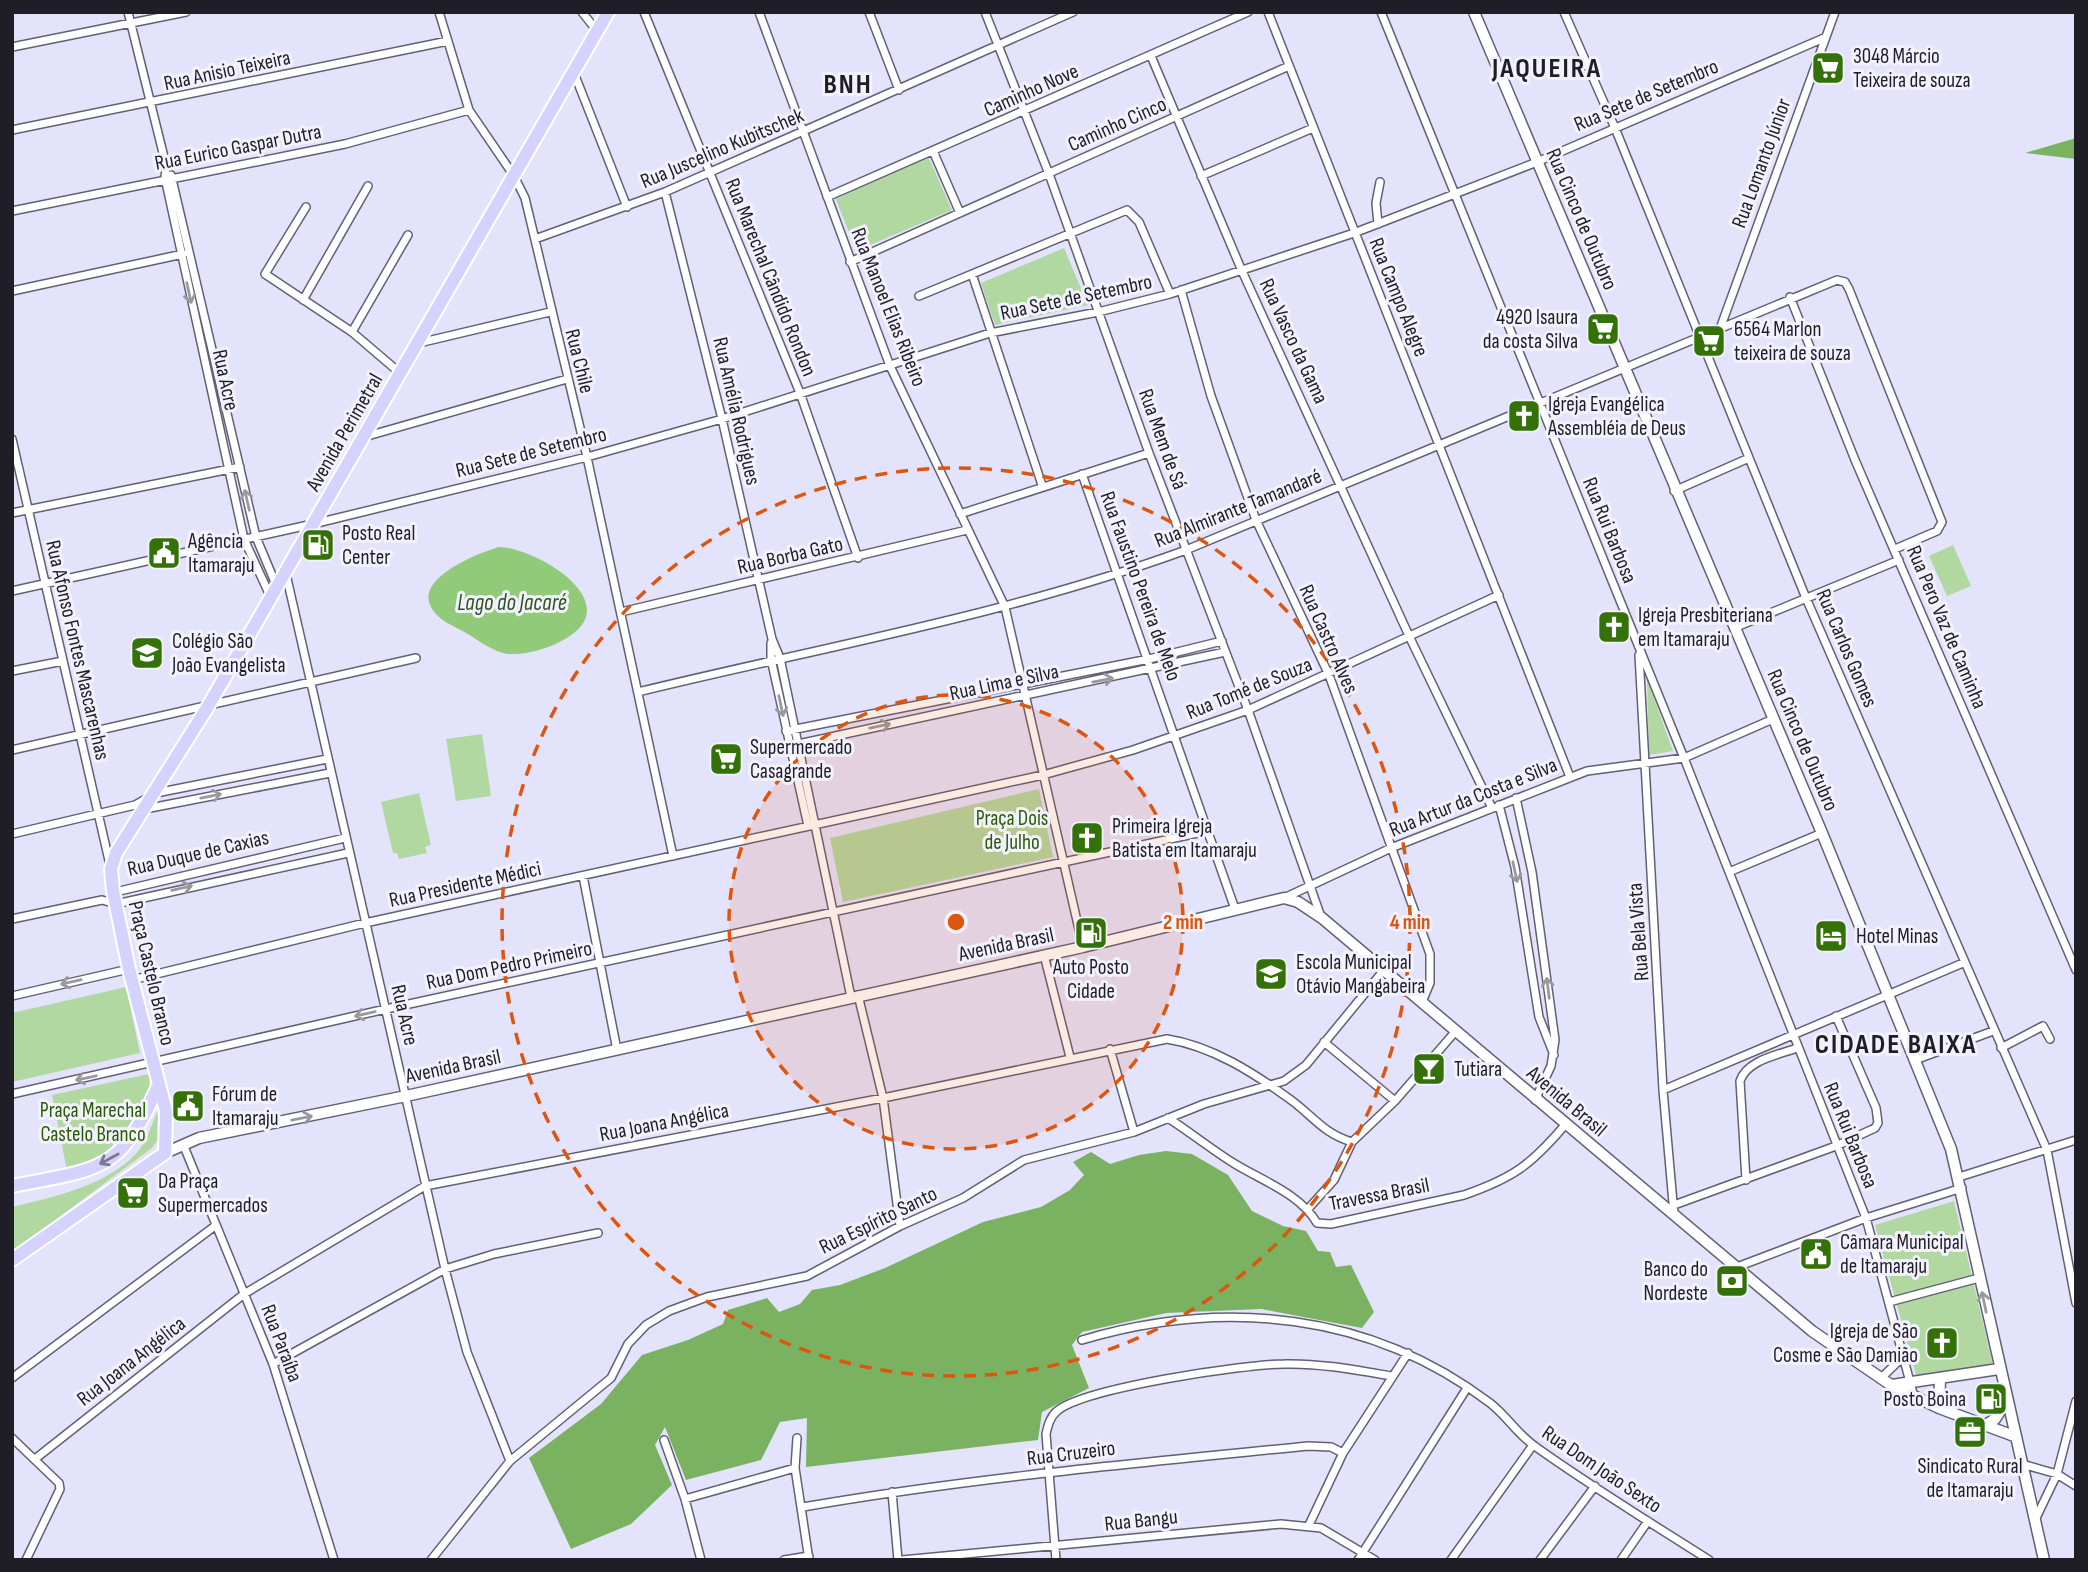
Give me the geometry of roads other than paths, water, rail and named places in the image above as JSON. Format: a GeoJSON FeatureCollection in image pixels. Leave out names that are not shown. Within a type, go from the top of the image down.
{"type":"FeatureCollection","features":[{"type":"Feature","properties":{"kind":"main road","name":"Avenida Perimetral"},"geometry":{"type":"LineString","coordinates":[[111,869],[139,807],[156,793],[207,708],[608,12]]}},
{"type":"Feature","properties":{"kind":"main road","name":"Praça Castelo Branco"},"geometry":{"type":"LineString","coordinates":[[111,869],[131,974],[168,1122],[165,1153]]}},
{"type":"Feature","properties":{"kind":"main road"},"geometry":{"type":"LineString","coordinates":[[12,1186],[75,1173],[117,1155],[142,1122],[159,1084]]}},
{"type":"Feature","properties":{"kind":"main road"},"geometry":{"type":"LineString","coordinates":[[12,1260],[165,1153]]}},
{"type":"Feature","properties":{"kind":"street","name":"Rua Acre"},"geometry":{"type":"LineString","coordinates":[[128,12],[190,252],[256,537],[274,592]]}},
{"type":"Feature","properties":{"kind":"street"},"geometry":{"type":"LineString","coordinates":[[12,47],[186,12]]}},
{"type":"Feature","properties":{"kind":"street","name":"Rua Chile"},"geometry":{"type":"LineString","coordinates":[[439,12],[469,110],[514,176],[525,198],[550,312],[587,457],[673,856]]}},
{"type":"Feature","properties":{"kind":"street"},"geometry":{"type":"LineString","coordinates":[[582,12],[597,32]]}},
{"type":"Feature","properties":{"kind":"street","name":"Rua Marechal Cândido Rondon"},"geometry":{"type":"LineString","coordinates":[[644,12],[800,393],[858,558]]}},
{"type":"Feature","properties":{"kind":"street","name":"Rua Manoel Elias Ribeiro"},"geometry":{"type":"LineString","coordinates":[[759,12],[890,366],[1005,607],[1043,775]]}},
{"type":"Feature","properties":{"kind":"street"},"geometry":{"type":"LineString","coordinates":[[869,12],[899,90]]}},
{"type":"Feature","properties":{"kind":"street","name":"Rua Mem de Sá"},"geometry":{"type":"LineString","coordinates":[[985,12],[1071,233],[1149,453],[1248,710],[1322,918]]}},
{"type":"Feature","properties":{"kind":"street","name":"Rua Juscelino Kubitschek"},"geometry":{"type":"LineString","coordinates":[[535,239],[665,192],[805,133],[998,47],[1060,15],[1073,12]]}},
{"type":"Feature","properties":{"kind":"street","name":"Caminho Nove"},"geometry":{"type":"LineString","coordinates":[[827,197],[1024,113],[1248,12]]}},
{"type":"Feature","properties":{"kind":"street","name":"Rua Campo Alegre"},"geometry":{"type":"LineString","coordinates":[[1268,12],[1570,777]]}},
{"type":"Feature","properties":{"kind":"street","name":"Rua Rui Barbosa"},"geometry":{"type":"LineString","coordinates":[[1381,12],[1684,758],[1866,1218],[1914,1397]]}},
{"type":"Feature","properties":{"kind":"street","name":"Rua Cinco de Outubro"},"geometry":{"type":"LineString","coordinates":[[1474,12],[1674,491],[1822,832],[1889,993],[1959,1177],[2006,1401],[2044,1560]]}},
{"type":"Feature","properties":{"kind":"street","name":"Rua Carlos Gomes"},"geometry":{"type":"LineString","coordinates":[[1563,12],[1615,128],[1806,598],[1963,963],[2047,1150],[2076,1303]]}},
{"type":"Feature","properties":{"kind":"street","name":"Rua Lomanto Júnior"},"geometry":{"type":"LineString","coordinates":[[1721,326],[1835,12]]}},
{"type":"Feature","properties":{"kind":"street","name":"Rua Sete de Setembro"},"geometry":{"type":"LineString","coordinates":[[12,591],[313,524],[587,457],[722,419],[990,333],[1098,313],[1170,294],[1354,233],[1537,162],[1824,38]]}},
{"type":"Feature","properties":{"kind":"street","name":"Rua Anisio Teixeira"},"geometry":{"type":"LineString","coordinates":[[12,130],[150,104],[448,41]]}},
{"type":"Feature","properties":{"kind":"street","name":"Rua Vasco da Gama"},"geometry":{"type":"LineString","coordinates":[[1151,56],[1242,271],[1410,638],[1496,807],[1519,890],[1539,1017],[1554,1056]]}},
{"type":"Feature","properties":{"kind":"street","name":"Caminho Cinco"},"geometry":{"type":"LineString","coordinates":[[850,262],[1289,66]]}},
{"type":"Feature","properties":{"kind":"street"},"geometry":{"type":"LineString","coordinates":[[574,73],[626,207]]}},
{"type":"Feature","properties":{"kind":"street","name":"Rua Eurico Gaspar Dutra"},"geometry":{"type":"LineString","coordinates":[[12,211],[169,177],[345,144],[469,110]]}},
{"type":"Feature","properties":{"kind":"street"},"geometry":{"type":"LineString","coordinates":[[1201,176],[1313,128]]}},
{"type":"Feature","properties":{"kind":"street"},"geometry":{"type":"LineString","coordinates":[[933,151],[960,213]]}},
{"type":"Feature","properties":{"kind":"street","name":"Rua Acre"},"geometry":{"type":"LineString","coordinates":[[169,177],[181,255],[244,539],[274,592]]}},
{"type":"Feature","properties":{"kind":"street"},"geometry":{"type":"LineString","coordinates":[[1378,224],[1380,182]]}},
{"type":"Feature","properties":{"kind":"street"},"geometry":{"type":"LineString","coordinates":[[303,300],[368,186]]}},
{"type":"Feature","properties":{"kind":"street","name":"Rua Amélia Rodrigues"},"geometry":{"type":"LineString","coordinates":[[665,192],[722,419],[757,581],[772,639],[780,658],[816,823],[815,834]]}},
{"type":"Feature","properties":{"kind":"street"},"geometry":{"type":"LineString","coordinates":[[306,207],[265,274],[352,332],[400,373]]}},
{"type":"Feature","properties":{"kind":"street"},"geometry":{"type":"LineString","coordinates":[[919,296],[1127,210],[1139,222],[1170,294]]}},
{"type":"Feature","properties":{"kind":"street"},"geometry":{"type":"LineString","coordinates":[[352,332],[408,235]]}},
{"type":"Feature","properties":{"kind":"street"},"geometry":{"type":"LineString","coordinates":[[12,291],[190,252]]}},
{"type":"Feature","properties":{"kind":"street"},"geometry":{"type":"LineString","coordinates":[[972,274],[1042,485]]}},
{"type":"Feature","properties":{"kind":"street","name":"Rua Almirante Tamandaré"},"geometry":{"type":"LineString","coordinates":[[638,692],[771,659],[1005,607],[1119,574],[1186,550],[1826,282],[1845,282],[1849,289],[1942,522],[1937,531],[1895,548]]}},
{"type":"Feature","properties":{"kind":"street","name":"Rua Castro Alves"},"geometry":{"type":"LineString","coordinates":[[1181,290],[1211,397],[1256,520],[1329,675],[1430,954],[1430,982],[1422,1002]]}},
{"type":"Feature","properties":{"kind":"street","name":"Rua Pero Vaz de Caminha"},"geometry":{"type":"LineString","coordinates":[[1790,297],[1899,560],[2076,970]]}},
{"type":"Feature","properties":{"kind":"street"},"geometry":{"type":"LineString","coordinates":[[419,343],[550,312]]}},
{"type":"Feature","properties":{"kind":"street"},"geometry":{"type":"LineString","coordinates":[[363,437],[567,379]]}},
{"type":"Feature","properties":{"kind":"street","name":"Rua Afonso Fontes Mascarenhas"},"geometry":{"type":"LineString","coordinates":[[12,439],[96,816],[111,869]]}},
{"type":"Feature","properties":{"kind":"street"},"geometry":{"type":"LineString","coordinates":[[960,514],[1042,485],[1149,453]]}},
{"type":"Feature","properties":{"kind":"street"},"geometry":{"type":"LineString","coordinates":[[1674,491],[1749,458]]}},
{"type":"Feature","properties":{"kind":"street"},"geometry":{"type":"LineString","coordinates":[[12,513],[240,467]]}},
{"type":"Feature","properties":{"kind":"street","name":"Rua Faustino Pereira de Melo"},"geometry":{"type":"LineString","coordinates":[[1082,474],[1235,909]]}},
{"type":"Feature","properties":{"kind":"street","name":"Rua Borba Gato"},"geometry":{"type":"LineString","coordinates":[[621,612],[858,558],[967,530]]}},
{"type":"Feature","properties":{"kind":"street"},"geometry":{"type":"LineString","coordinates":[[1734,628],[1899,560]]}},
{"type":"Feature","properties":{"kind":"street","name":"Rua Acre"},"geometry":{"type":"LineString","coordinates":[[286,572],[445,1269],[467,1352],[510,1461]]}},
{"type":"Feature","properties":{"kind":"street","name":"Rua Tomé de Souza"},"geometry":{"type":"LineString","coordinates":[[1043,775],[1175,736],[1248,710],[1499,595]]}},
{"type":"Feature","properties":{"kind":"street","name":"Rua Amélia Rodrigues"},"geometry":{"type":"LineString","coordinates":[[772,639],[771,659],[789,746],[807,825],[815,834]]}},
{"type":"Feature","properties":{"kind":"street","name":"Rua Lima e Silva"},"geometry":{"type":"LineString","coordinates":[[786,731],[1149,659],[1222,641]]}},
{"type":"Feature","properties":{"kind":"street","name":"Rua Bela Vista"},"geometry":{"type":"LineString","coordinates":[[1639,648],[1643,763],[1663,1090],[1674,1210]]}},
{"type":"Feature","properties":{"kind":"street","name":"Rua Lima e Silva"},"geometry":{"type":"LineString","coordinates":[[789,746],[1153,670],[1226,652]]}},
{"type":"Feature","properties":{"kind":"street"},"geometry":{"type":"LineString","coordinates":[[12,750],[207,708],[416,658]]}},
{"type":"Feature","properties":{"kind":"street"},"geometry":{"type":"LineString","coordinates":[[12,671],[63,661]]}},
{"type":"Feature","properties":{"kind":"street","name":"Rua Artur da Costa e Silva"},"geometry":{"type":"LineString","coordinates":[[1284,898],[1391,848],[1570,777],[1608,766],[1684,758],[1773,719]]}},
{"type":"Feature","properties":{"kind":"street"},"geometry":{"type":"LineString","coordinates":[[156,793],[327,759]]}},
{"type":"Feature","properties":{"kind":"street"},"geometry":{"type":"LineString","coordinates":[[12,834],[139,807],[330,773]]}},
{"type":"Feature","properties":{"kind":"street"},"geometry":{"type":"LineString","coordinates":[[807,825],[1043,775],[1083,947]]}},
{"type":"Feature","properties":{"kind":"street"},"geometry":{"type":"LineString","coordinates":[[1516,799],[1532,872],[1555,1040],[1554,1056],[1535,1100]]}},
{"type":"Feature","properties":{"kind":"street","name":"Rua Presidente Médici"},"geometry":{"type":"LineString","coordinates":[[131,974],[807,825]]}},
{"type":"Feature","properties":{"kind":"street"},"geometry":{"type":"LineString","coordinates":[[832,911],[1207,831]]}},
{"type":"Feature","properties":{"kind":"street"},"geometry":{"type":"LineString","coordinates":[[1728,872],[1822,832]]}},
{"type":"Feature","properties":{"kind":"street"},"geometry":{"type":"LineString","coordinates":[[815,834],[832,911],[883,1098],[900,1226]]}},
{"type":"Feature","properties":{"kind":"street","name":"Rua Duque de Caxias"},"geometry":{"type":"LineString","coordinates":[[103,900],[229,864],[345,838]]}},
{"type":"Feature","properties":{"kind":"street","name":"Rua Duque de Caxias"},"geometry":{"type":"LineString","coordinates":[[103,900],[348,853]]}},
{"type":"Feature","properties":{"kind":"street"},"geometry":{"type":"LineString","coordinates":[[229,864],[231,877]]}},
{"type":"Feature","properties":{"kind":"street"},"geometry":{"type":"LineString","coordinates":[[583,876],[617,1050]]}},
{"type":"Feature","properties":{"kind":"street","name":"Avenida Brasil"},"geometry":{"type":"LineString","coordinates":[[165,1153],[183,1144],[1044,956],[1284,898],[1298,902],[1322,918],[1565,1125],[1674,1210],[1812,1331],[1880,1378],[1914,1397],[2014,1436]]}},
{"type":"Feature","properties":{"kind":"street"},"geometry":{"type":"LineString","coordinates":[[12,919],[103,900]]}},
{"type":"Feature","properties":{"kind":"street","name":"Rua Dom Pedro Primeiro"},"geometry":{"type":"LineString","coordinates":[[153,1062],[832,911]]}},
{"type":"Feature","properties":{"kind":"street"},"geometry":{"type":"LineString","coordinates":[[1044,956],[1070,1057]]}},
{"type":"Feature","properties":{"kind":"street"},"geometry":{"type":"LineString","coordinates":[[1663,1090],[1963,963]]}},
{"type":"Feature","properties":{"kind":"street","name":"Rua Espírito Santo"},"geometry":{"type":"LineString","coordinates":[[431,1560],[510,1461],[601,1387],[618,1367],[636,1333],[658,1318],[707,1297],[807,1276],[900,1226],[963,1198],[1024,1160],[1134,1132],[1229,1097],[1271,1087],[1294,1075],[1384,970]]}},
{"type":"Feature","properties":{"kind":"street"},"geometry":{"type":"LineString","coordinates":[[12,996],[131,974]]}},
{"type":"Feature","properties":{"kind":"street"},"geometry":{"type":"LineString","coordinates":[[1674,1210],[1836,1146],[1874,1128],[1878,1117],[1836,1016]]}},
{"type":"Feature","properties":{"kind":"street"},"geometry":{"type":"LineString","coordinates":[[2001,1048],[2043,1027],[2049,1038]]}},
{"type":"Feature","properties":{"kind":"street"},"geometry":{"type":"LineString","coordinates":[[1915,1060],[1993,1031]]}},
{"type":"Feature","properties":{"kind":"street"},"geometry":{"type":"LineString","coordinates":[[1308,1209],[1334,1180],[1352,1142],[1395,1101],[1455,1032]]}},
{"type":"Feature","properties":{"kind":"street","name":"Rua Joana Angélica"},"geometry":{"type":"LineString","coordinates":[[34,1459],[244,1294],[425,1186],[883,1098],[1070,1057],[1167,1039],[1186,1042],[1228,1060],[1291,1100],[1332,1136],[1352,1142]]}},
{"type":"Feature","properties":{"kind":"street"},"geometry":{"type":"LineString","coordinates":[[1324,1042],[1395,1101]]}},
{"type":"Feature","properties":{"kind":"street"},"geometry":{"type":"LineString","coordinates":[[1746,1180],[1740,1081],[1742,1074],[1754,1064],[1797,1048]]}},
{"type":"Feature","properties":{"kind":"street"},"geometry":{"type":"LineString","coordinates":[[1110,1049],[1134,1132]]}},
{"type":"Feature","properties":{"kind":"street"},"geometry":{"type":"LineString","coordinates":[[12,1094],[153,1062]]}},
{"type":"Feature","properties":{"kind":"street","name":"Travessa Brasil"},"geometry":{"type":"LineString","coordinates":[[1167,1118],[1308,1209],[1317,1223],[1331,1224],[1464,1195],[1518,1172],[1536,1159],[1565,1125]]}},
{"type":"Feature","properties":{"kind":"street"},"geometry":{"type":"LineString","coordinates":[[1959,1177],[2076,1140]]}},
{"type":"Feature","properties":{"kind":"street","name":"Rua Paraíba"},"geometry":{"type":"LineString","coordinates":[[183,1144],[273,1364],[334,1560]]}},
{"type":"Feature","properties":{"kind":"street"},"geometry":{"type":"LineString","coordinates":[[1737,1267],[1866,1218],[1962,1188]]}},
{"type":"Feature","properties":{"kind":"street"},"geometry":{"type":"LineString","coordinates":[[12,1378],[215,1226]]}},
{"type":"Feature","properties":{"kind":"street"},"geometry":{"type":"LineString","coordinates":[[273,1364],[445,1269],[494,1254],[598,1233]]}},
{"type":"Feature","properties":{"kind":"street"},"geometry":{"type":"LineString","coordinates":[[1889,1302],[1979,1278]]}},
{"type":"Feature","properties":{"kind":"street","name":"Rua Dom João Sexto"},"geometry":{"type":"LineString","coordinates":[[1082,1340],[1135,1326],[1181,1319],[1258,1316],[1343,1331],[1408,1353],[1492,1404],[1532,1445],[1709,1560]]}},
{"type":"Feature","properties":{"kind":"street"},"geometry":{"type":"LineString","coordinates":[[1309,1525],[1343,1453],[1408,1353]]}},
{"type":"Feature","properties":{"kind":"street"},"geometry":{"type":"LineString","coordinates":[[1880,1378],[1904,1356]]}},
{"type":"Feature","properties":{"kind":"street"},"geometry":{"type":"LineString","coordinates":[[1056,1560],[1047,1474],[1046,1434],[1049,1422],[1065,1405],[1138,1384],[1260,1365],[1308,1365],[1391,1376]]}},
{"type":"Feature","properties":{"kind":"street"},"geometry":{"type":"LineString","coordinates":[[1891,1385],[1999,1369]]}},
{"type":"Feature","properties":{"kind":"street"},"geometry":{"type":"LineString","coordinates":[[1939,1408],[1940,1379]]}},
{"type":"Feature","properties":{"kind":"street"},"geometry":{"type":"LineString","coordinates":[[1359,1560],[1467,1388]]}},
{"type":"Feature","properties":{"kind":"street"},"geometry":{"type":"LineString","coordinates":[[1986,1424],[1995,1419],[2006,1401]]}},
{"type":"Feature","properties":{"kind":"street"},"geometry":{"type":"LineString","coordinates":[[2036,1518],[2057,1474],[2076,1401]]}},
{"type":"Feature","properties":{"kind":"street"},"geometry":{"type":"LineString","coordinates":[[12,1438],[59,1483],[60,1489],[26,1560]]}},
{"type":"Feature","properties":{"kind":"street"},"geometry":{"type":"LineString","coordinates":[[784,1560],[809,1558],[795,1468],[797,1438]]}},
{"type":"Feature","properties":{"kind":"street"},"geometry":{"type":"LineString","coordinates":[[664,1440],[685,1499],[700,1559],[691,1560]]}},
{"type":"Feature","properties":{"kind":"street"},"geometry":{"type":"LineString","coordinates":[[1451,1560],[1532,1445]]}},
{"type":"Feature","properties":{"kind":"street","name":"Rua Cruzeiro"},"geometry":{"type":"LineString","coordinates":[[803,1507],[892,1492],[1308,1446],[1331,1447],[1343,1453]]}},
{"type":"Feature","properties":{"kind":"street"},"geometry":{"type":"LineString","coordinates":[[2022,1464],[2068,1478],[2076,1486]]}},
{"type":"Feature","properties":{"kind":"street"},"geometry":{"type":"LineString","coordinates":[[685,1499],[795,1468]]}},
{"type":"Feature","properties":{"kind":"street"},"geometry":{"type":"LineString","coordinates":[[1540,1560],[1595,1486]]}},
{"type":"Feature","properties":{"kind":"street"},"geometry":{"type":"LineString","coordinates":[[892,1492],[900,1560]]}},
{"type":"Feature","properties":{"kind":"street"},"geometry":{"type":"LineString","coordinates":[[1621,1560],[1648,1521]]}},
{"type":"Feature","properties":{"kind":"street","name":"Rua Bangu"},"geometry":{"type":"LineString","coordinates":[[900,1560],[1269,1525],[1309,1525],[1364,1551],[1375,1560]]}},
{"type":"Feature","properties":{"kind":"water","name":"Lago do Jacaré"},"geometry":{"type":"Polygon","coordinates":[[[499,547],[534,557],[570,580],[582,594],[587,610],[582,625],[565,639],[552,645],[531,652],[509,654],[487,646],[438,616],[430,604],[429,592],[436,582],[460,563],[499,547]]]}},
{"type":"Feature","properties":{"kind":"place","name":"3048 Márcio Teixeira de souza"},"geometry":{"type":"Point","coordinates":[1828,68]}},
{"type":"Feature","properties":{"kind":"place","name":"4920 Isaura da costa Silva"},"geometry":{"type":"Point","coordinates":[1603,329]}},
{"type":"Feature","properties":{"kind":"place","name":"6564 Marlon teixeira de souza"},"geometry":{"type":"Point","coordinates":[1709,341]}},
{"type":"Feature","properties":{"kind":"place","name":"Igreja Evangélica Assembléia de Deus"},"geometry":{"type":"Point","coordinates":[1524,416]}},
{"type":"Feature","properties":{"kind":"place","name":"Posto Real Center"},"geometry":{"type":"Point","coordinates":[318,545]}},
{"type":"Feature","properties":{"kind":"place","name":"Agência Itamaraju"},"geometry":{"type":"Point","coordinates":[164,553]}},
{"type":"Feature","properties":{"kind":"place","name":"Igreja Presbiteriana em Itamaraju"},"geometry":{"type":"Point","coordinates":[1614,627]}},
{"type":"Feature","properties":{"kind":"place","name":"Colégio São João Evangelista"},"geometry":{"type":"Point","coordinates":[147,653]}},
{"type":"Feature","properties":{"kind":"place","name":"Supermercado Casagrande"},"geometry":{"type":"Point","coordinates":[726,759]}},
{"type":"Feature","properties":{"kind":"place","name":"Primeira Igreja Batista em Itamaraju"},"geometry":{"type":"Point","coordinates":[1087,838]}},
{"type":"Feature","properties":{"kind":"place","name":"Auto Posto Cidade"},"geometry":{"type":"Point","coordinates":[1091,933]}},
{"type":"Feature","properties":{"kind":"place","name":"Hotel Minas"},"geometry":{"type":"Point","coordinates":[1831,936]}},
{"type":"Feature","properties":{"kind":"place","name":"Escola Municipal Otávio Mangabeira"},"geometry":{"type":"Point","coordinates":[1271,974]}},
{"type":"Feature","properties":{"kind":"place","name":"Tutiara"},"geometry":{"type":"Point","coordinates":[1429,1069]}},
{"type":"Feature","properties":{"kind":"place","name":"Fórum de Itamaraju"},"geometry":{"type":"Point","coordinates":[188,1106]}},
{"type":"Feature","properties":{"kind":"place","name":"Da Praça Supermercados"},"geometry":{"type":"Point","coordinates":[133,1193]}},
{"type":"Feature","properties":{"kind":"place","name":"Câmara Municipal de Itamaraju"},"geometry":{"type":"Point","coordinates":[1816,1254]}},
{"type":"Feature","properties":{"kind":"place","name":"Banco do Nordeste"},"geometry":{"type":"Point","coordinates":[1732,1281]}},
{"type":"Feature","properties":{"kind":"place","name":"Igreja de São Cosme e São Damião"},"geometry":{"type":"Point","coordinates":[1942,1343]}},
{"type":"Feature","properties":{"kind":"place","name":"Posto Boina"},"geometry":{"type":"Point","coordinates":[1991,1399]}},
{"type":"Feature","properties":{"kind":"place","name":"Sindicato Rural de Itamaraju"},"geometry":{"type":"Point","coordinates":[1970,1432]}},
{"type":"Feature","properties":{"kind":"district","name":"JAQUEIRA"},"geometry":{"type":"Point","coordinates":[1547,67]}},
{"type":"Feature","properties":{"kind":"district","name":"BNH"},"geometry":{"type":"Point","coordinates":[848,83]}},
{"type":"Feature","properties":{"kind":"district","name":"CIDADE BAIXA"},"geometry":{"type":"Point","coordinates":[1896,1043]}},
{"type":"Feature","properties":{"kind":"park label","name":"Praça Dois de Julho"},"geometry":{"type":"Point","coordinates":[1012,830]}},
{"type":"Feature","properties":{"kind":"park label","name":"Praça Marechal Castelo Branco"},"geometry":{"type":"Point","coordinates":[93,1122]}}]}
